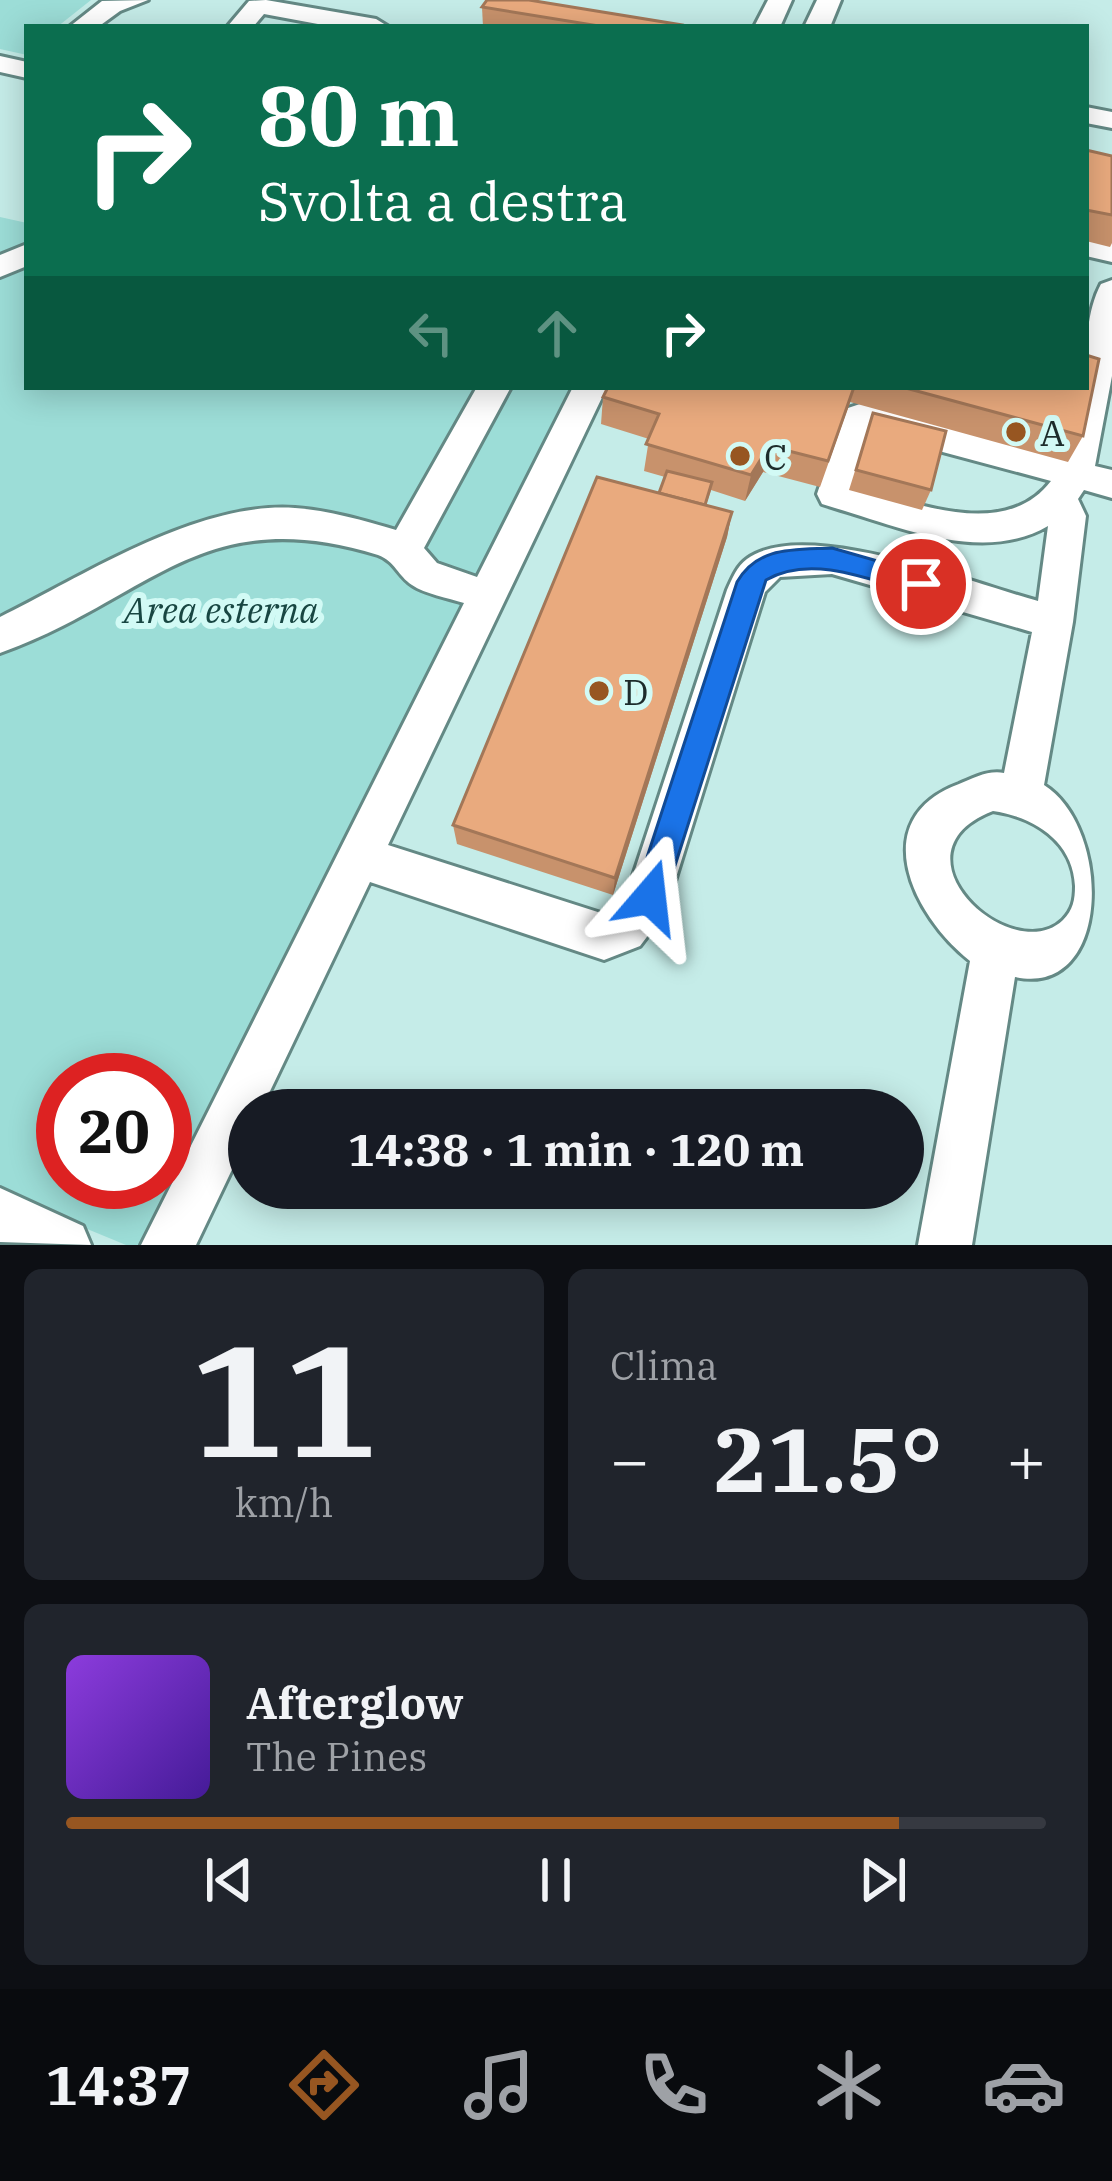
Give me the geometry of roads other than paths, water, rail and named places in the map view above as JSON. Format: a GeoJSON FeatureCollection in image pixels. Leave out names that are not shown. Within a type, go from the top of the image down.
{"type":"FeatureCollection","features":[{"type":"Feature","properties":{"kind":"lane"},"geometry":{"type":"LineString","coordinates":[[73,24],[108,0]]}},
{"type":"Feature","properties":{"kind":"lane"},"geometry":{"type":"LineString","coordinates":[[86,24],[111,6],[136,0]]}},
{"type":"Feature","properties":{"kind":"lane"},"geometry":{"type":"LineString","coordinates":[[261,3],[317,8],[367,24]]}},
{"type":"Feature","properties":{"kind":"lane"},"geometry":{"type":"LineString","coordinates":[[1021,795],[1054,622],[1069,488],[1098,382],[1104,308]]}},
{"type":"Feature","properties":{"kind":"lane"},"geometry":{"type":"LineString","coordinates":[[404,550],[492,390]]}},
{"type":"Feature","properties":{"kind":"lane"},"geometry":{"type":"LineString","coordinates":[[168,1245],[589,390]]}},
{"type":"Feature","properties":{"kind":"lane"},"geometry":{"type":"LineString","coordinates":[[1069,488],[1021,523],[986,531],[835,494],[860,417],[1069,488],[1112,484]]}},
{"type":"Feature","properties":{"kind":"lane"},"geometry":{"type":"LineString","coordinates":[[0,636],[138,563],[235,526],[298,522],[404,550],[424,574],[488,596]]}},
{"type":"Feature","properties":{"kind":"lane"},"geometry":{"type":"LineString","coordinates":[[359,857],[604,937],[624,930],[650,897],[746,590],[756,572],[774,562],[832,559],[1054,622]]}},
{"type":"Feature","properties":{"kind":"lane"},"geometry":{"type":"LineString","coordinates":[[992,791],[1021,795],[1070,824],[1099,874],[1100,900],[1093,923],[1077,942],[1054,953],[1025,956],[996,949],[968,932],[945,909],[931,882],[926,854],[931,829],[945,809],[966,796],[992,791]]}},
{"type":"Feature","properties":{"kind":"lane"},"geometry":{"type":"LineString","coordinates":[[945,1245],[996,949]]}},
{"type":"Feature","properties":{"kind":"lane"},"geometry":{"type":"LineString","coordinates":[[0,1214],[64,1245]]}},
{"type":"Feature","properties":{"kind":"place","name":"A"},"geometry":{"type":"Point","coordinates":[1016,432]}},
{"type":"Feature","properties":{"kind":"place","name":"C"},"geometry":{"type":"Point","coordinates":[740,456]}},
{"type":"Feature","properties":{"kind":"place","name":"D"},"geometry":{"type":"Point","coordinates":[599,691]}},
{"type":"Feature","properties":{"kind":"park label","name":"Area esterna"},"geometry":{"type":"Point","coordinates":[221,609]}}]}
